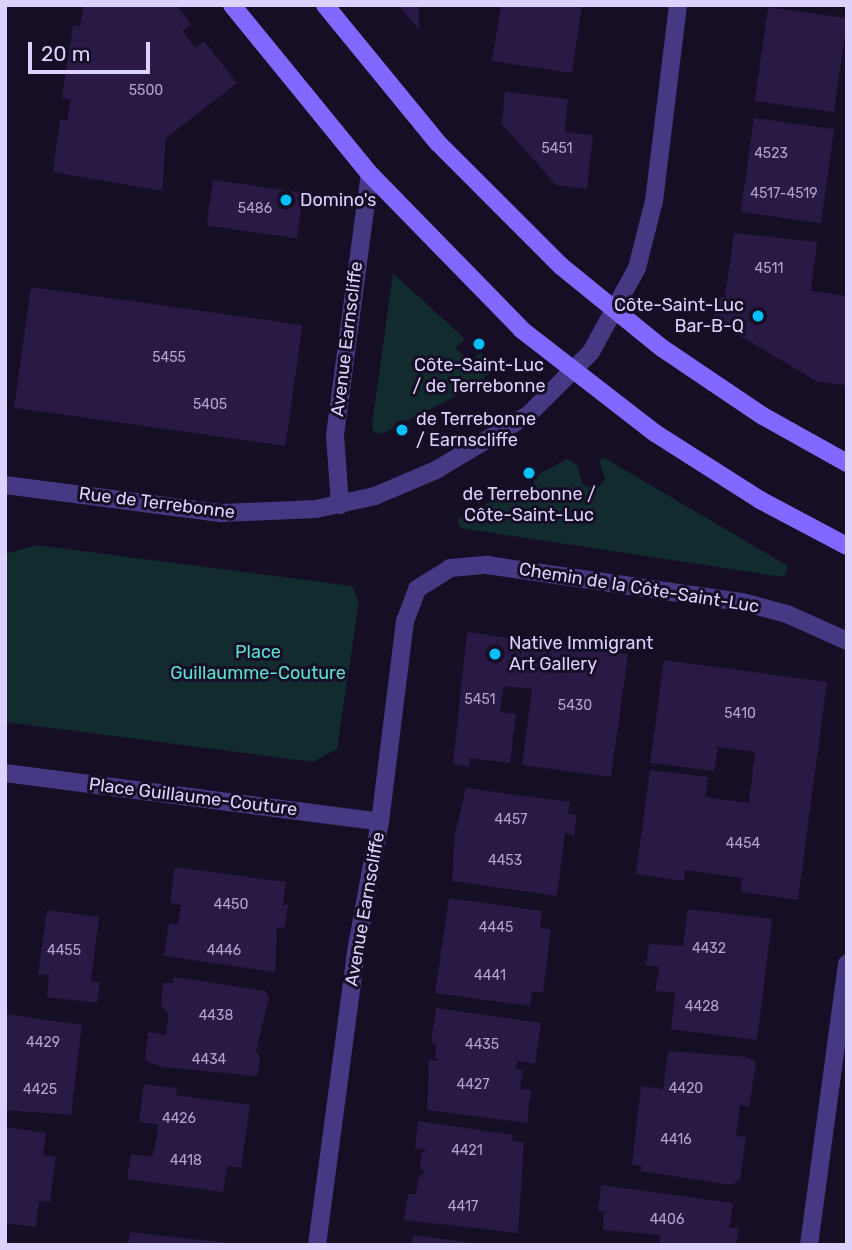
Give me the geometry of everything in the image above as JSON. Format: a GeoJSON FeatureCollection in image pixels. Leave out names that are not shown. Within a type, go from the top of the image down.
{"type":"FeatureCollection","features":[{"type":"Feature","properties":{"kind":"main road"},"geometry":{"type":"LineString","coordinates":[[232,5],[370,174],[466,276],[574,373],[613,404],[760,500],[847,546]]}},
{"type":"Feature","properties":{"kind":"main road"},"geometry":{"type":"LineString","coordinates":[[325,5],[478,186],[615,312],[763,416],[847,463]]}},
{"type":"Feature","properties":{"kind":"street"},"geometry":{"type":"LineString","coordinates":[[615,312],[637,268],[649,228],[678,5]]}},
{"type":"Feature","properties":{"kind":"street","name":"Avenue Earnscliffe"},"geometry":{"type":"LineString","coordinates":[[340,505],[335,435],[370,174]]}},
{"type":"Feature","properties":{"kind":"street","name":"Rue de Terrebonne"},"geometry":{"type":"LineString","coordinates":[[5,485],[222,513],[340,505],[390,490],[460,458],[528,415],[574,373],[615,312]]}},
{"type":"Feature","properties":{"kind":"street","name":"Chemin de la Côte-Saint-Luc"},"geometry":{"type":"LineString","coordinates":[[428,581],[468,564],[527,571],[763,607],[847,641]]}},
{"type":"Feature","properties":{"kind":"street","name":"Avenue Earnscliffe"},"geometry":{"type":"LineString","coordinates":[[317,1245],[357,946],[380,822],[405,621],[417,590],[428,581]]}},
{"type":"Feature","properties":{"kind":"street","name":"Place Guillaume-Couture"},"geometry":{"type":"LineString","coordinates":[[5,773],[380,822]]}},
{"type":"Feature","properties":{"kind":"street"},"geometry":{"type":"LineString","coordinates":[[809,1245],[847,964]]}},
{"type":"Feature","properties":{"kind":"green space"},"geometry":{"type":"Polygon","coordinates":[[[393,273],[465,339],[455,348],[471,362],[481,352],[492,370],[477,385],[382,434],[374,432],[372,425],[393,273]]]}},
{"type":"Feature","properties":{"kind":"green space"},"geometry":{"type":"Polygon","coordinates":[[[603,457],[788,566],[784,577],[460,528],[457,520],[512,490],[518,502],[539,493],[532,478],[567,459],[577,465],[583,485],[598,488],[605,479],[599,460],[603,457]]]}},
{"type":"Feature","properties":{"kind":"green space","name":"Place Guillaumme-Couture"},"geometry":{"type":"Polygon","coordinates":[[[36,545],[352,586],[359,602],[337,749],[313,762],[5,722],[5,554],[36,545]]]}},
{"type":"Feature","properties":{"kind":"building"},"geometry":{"type":"Polygon","coordinates":[[[84,5],[176,5],[191,24],[183,31],[195,48],[204,41],[237,83],[166,138],[162,191],[53,172],[60,119],[67,120],[71,100],[62,98],[73,25],[80,26],[84,5]]]}},
{"type":"Feature","properties":{"kind":"building"},"geometry":{"type":"Polygon","coordinates":[[[398,5],[419,5],[419,30],[398,5]]]}},
{"type":"Feature","properties":{"kind":"building"},"geometry":{"type":"Polygon","coordinates":[[[501,5],[582,5],[572,73],[492,61],[501,5]]]}},
{"type":"Feature","properties":{"kind":"building"},"geometry":{"type":"Polygon","coordinates":[[[768,7],[847,18],[834,112],[755,101],[768,7]]]}},
{"type":"Feature","properties":{"kind":"building"},"geometry":{"type":"Polygon","coordinates":[[[505,92],[568,99],[565,132],[593,135],[587,189],[556,185],[502,124],[505,92]]]}},
{"type":"Feature","properties":{"kind":"building"},"geometry":{"type":"Polygon","coordinates":[[[754,118],[834,129],[821,223],[741,212],[754,118]]]}},
{"type":"Feature","properties":{"kind":"building"},"geometry":{"type":"Polygon","coordinates":[[[213,180],[303,193],[297,238],[207,226],[213,180]]]}},
{"type":"Feature","properties":{"kind":"building"},"geometry":{"type":"Polygon","coordinates":[[[734,233],[817,242],[811,291],[847,296],[847,385],[818,382],[713,320],[716,298],[725,297],[734,233]]]}},
{"type":"Feature","properties":{"kind":"building"},"geometry":{"type":"Polygon","coordinates":[[[31,287],[302,325],[285,446],[14,408],[31,287]]]}},
{"type":"Feature","properties":{"kind":"building"},"geometry":{"type":"Polygon","coordinates":[[[467,632],[628,654],[611,777],[522,765],[532,689],[504,686],[500,712],[516,714],[510,763],[470,758],[469,767],[453,764],[467,632]]]}},
{"type":"Feature","properties":{"kind":"building"},"geometry":{"type":"Polygon","coordinates":[[[664,660],[827,682],[798,900],[741,892],[742,878],[685,870],[684,881],[636,874],[650,770],[708,777],[705,797],[749,803],[755,752],[718,747],[714,771],[650,763],[664,660]]]}},
{"type":"Feature","properties":{"kind":"building"},"geometry":{"type":"Polygon","coordinates":[[[466,788],[570,802],[568,814],[577,815],[574,835],[565,833],[557,896],[452,881],[455,833],[466,788]]]}},
{"type":"Feature","properties":{"kind":"building"},"geometry":{"type":"Polygon","coordinates":[[[175,867],[286,882],[283,905],[288,905],[285,927],[277,928],[275,972],[164,956],[169,923],[178,924],[181,905],[170,903],[175,867]]]}},
{"type":"Feature","properties":{"kind":"building"},"geometry":{"type":"Polygon","coordinates":[[[449,898],[542,911],[540,928],[551,929],[543,993],[532,991],[530,1006],[435,993],[449,898]]]}},
{"type":"Feature","properties":{"kind":"building"},"geometry":{"type":"Polygon","coordinates":[[[688,909],[772,919],[757,1040],[671,1029],[675,993],[655,991],[659,967],[646,965],[649,944],[683,946],[688,909]]]}},
{"type":"Feature","properties":{"kind":"building"},"geometry":{"type":"Polygon","coordinates":[[[47,910],[99,917],[91,981],[100,982],[97,1003],[47,997],[49,975],[38,974],[47,910]]]}},
{"type":"Feature","properties":{"kind":"building"},"geometry":{"type":"Polygon","coordinates":[[[174,977],[265,991],[269,996],[256,1052],[260,1057],[257,1076],[162,1067],[145,1060],[148,1032],[166,1035],[169,1014],[161,1006],[163,983],[173,983],[174,977]]]}},
{"type":"Feature","properties":{"kind":"building"},"geometry":{"type":"Polygon","coordinates":[[[436,1008],[541,1023],[535,1064],[517,1061],[516,1069],[523,1070],[520,1089],[531,1090],[527,1123],[427,1110],[429,1059],[439,1061],[435,1057],[437,1044],[431,1043],[436,1008]]]}},
{"type":"Feature","properties":{"kind":"building"},"geometry":{"type":"Polygon","coordinates":[[[5,1014],[82,1025],[71,1115],[5,1110],[5,1014]]]}},
{"type":"Feature","properties":{"kind":"building"},"geometry":{"type":"Polygon","coordinates":[[[668,1051],[748,1057],[756,1063],[749,1107],[740,1105],[736,1136],[746,1137],[740,1179],[732,1185],[640,1171],[642,1166],[632,1165],[641,1086],[663,1089],[668,1051]]]}},
{"type":"Feature","properties":{"kind":"building"},"geometry":{"type":"Polygon","coordinates":[[[144,1084],[177,1088],[176,1095],[250,1105],[241,1168],[227,1166],[223,1192],[127,1179],[131,1154],[152,1157],[157,1137],[158,1125],[139,1122],[144,1084]]]}},
{"type":"Feature","properties":{"kind":"building"},"geometry":{"type":"Polygon","coordinates":[[[418,1121],[513,1135],[512,1141],[524,1142],[518,1233],[404,1220],[408,1194],[416,1194],[418,1178],[425,1172],[420,1166],[422,1153],[427,1150],[415,1148],[418,1121]]]}},
{"type":"Feature","properties":{"kind":"building"},"geometry":{"type":"Polygon","coordinates":[[[5,1127],[46,1133],[43,1155],[56,1157],[50,1202],[39,1201],[36,1227],[5,1223],[5,1127]]]}},
{"type":"Feature","properties":{"kind":"building"},"geometry":{"type":"Polygon","coordinates":[[[601,1185],[733,1203],[729,1228],[739,1229],[736,1245],[659,1245],[660,1235],[603,1230],[604,1212],[598,1211],[601,1185]]]}},
{"type":"Feature","properties":{"kind":"building"},"geometry":{"type":"Polygon","coordinates":[[[130,1232],[228,1243],[228,1245],[128,1245],[130,1232]]]}},
{"type":"Feature","properties":{"kind":"building"},"geometry":{"type":"Polygon","coordinates":[[[413,1235],[472,1243],[472,1245],[412,1245],[413,1235]]]}},
{"type":"Feature","properties":{"kind":"place","name":"Domino's"},"geometry":{"type":"Point","coordinates":[286,200]}},
{"type":"Feature","properties":{"kind":"place","name":"Côte-Saint-Luc Bar-B-Q"},"geometry":{"type":"Point","coordinates":[758,316]}},
{"type":"Feature","properties":{"kind":"place","name":"Côte-Saint-Luc / de Terrebonne"},"geometry":{"type":"Point","coordinates":[479,344]}},
{"type":"Feature","properties":{"kind":"place","name":"de Terrebonne / Earnscliffe"},"geometry":{"type":"Point","coordinates":[402,430]}},
{"type":"Feature","properties":{"kind":"place","name":"de Terrebonne / Côte-Saint-Luc"},"geometry":{"type":"Point","coordinates":[529,473]}},
{"type":"Feature","properties":{"kind":"place","name":"Native Immigrant Art Gallery"},"geometry":{"type":"Point","coordinates":[495,654]}}]}
